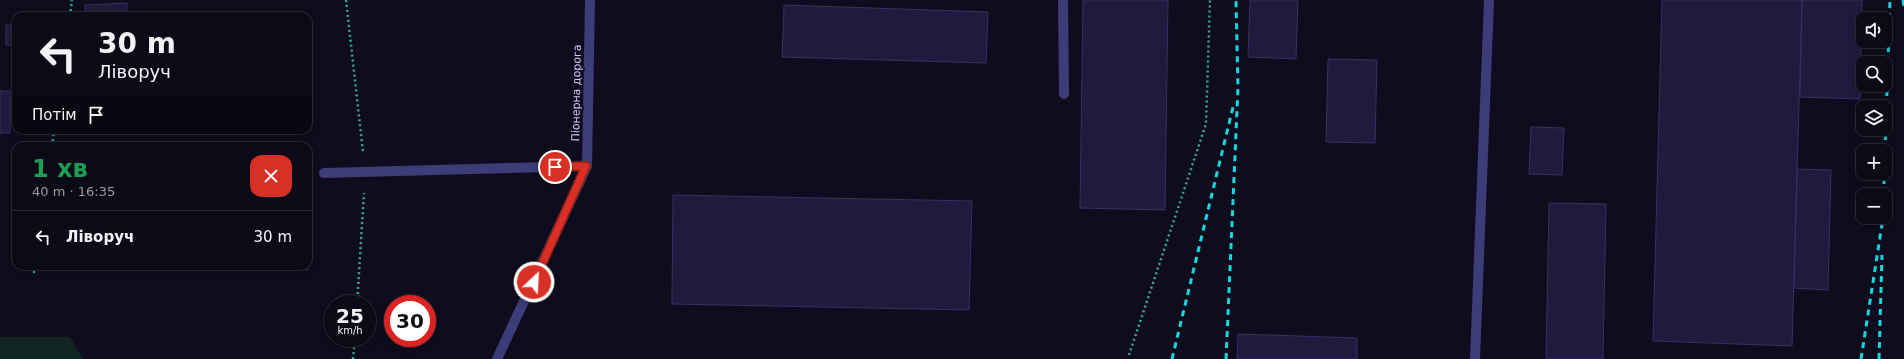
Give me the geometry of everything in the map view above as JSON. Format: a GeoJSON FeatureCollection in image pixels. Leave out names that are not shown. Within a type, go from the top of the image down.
{"type":"FeatureCollection","features":[{"type":"Feature","properties":{"kind":"street","name":"Піонерна дорога"},"geometry":{"type":"LineString","coordinates":[[497,359],[586,166],[590,0]]}},
{"type":"Feature","properties":{"kind":"street"},"geometry":{"type":"LineString","coordinates":[[1064,0],[1064,94]]}},
{"type":"Feature","properties":{"kind":"street"},"geometry":{"type":"LineString","coordinates":[[1475,359],[1489,0]]}},
{"type":"Feature","properties":{"kind":"street"},"geometry":{"type":"LineString","coordinates":[[324,173],[586,166]]}},
{"type":"Feature","properties":{"kind":"path"},"geometry":{"type":"LineString","coordinates":[[70,12],[72,0]]}},
{"type":"Feature","properties":{"kind":"path"},"geometry":{"type":"LineString","coordinates":[[346,0],[366,172],[358,295]]}},
{"type":"Feature","properties":{"kind":"path"},"geometry":{"type":"LineString","coordinates":[[1129,355],[1206,124],[1210,0]]}},
{"type":"Feature","properties":{"kind":"path"},"geometry":{"type":"LineString","coordinates":[[353,359],[354,347]]}},
{"type":"Feature","properties":{"kind":"green space"},"geometry":{"type":"Polygon","coordinates":[[[0,337],[70,337],[83,359],[0,359],[0,337]]]}},
{"type":"Feature","properties":{"kind":"building"},"geometry":{"type":"Polygon","coordinates":[[[1083,0],[1168,0],[1165,210],[1080,208],[1083,0]]]}},
{"type":"Feature","properties":{"kind":"building"},"geometry":{"type":"Polygon","coordinates":[[[1250,0],[1298,0],[1296,59],[1248,57],[1250,0]]]}},
{"type":"Feature","properties":{"kind":"building"},"geometry":{"type":"Polygon","coordinates":[[[1662,0],[1802,0],[1792,346],[1653,341],[1662,0]]]}},
{"type":"Feature","properties":{"kind":"building"},"geometry":{"type":"Polygon","coordinates":[[[1802,0],[1862,0],[1862,12],[1856,12],[1856,48],[1861,48],[1861,56],[1856,56],[1856,92],[1860,92],[1860,99],[1800,97],[1802,0]]]}},
{"type":"Feature","properties":{"kind":"building"},"geometry":{"type":"Polygon","coordinates":[[[127,3],[127,12],[85,12],[85,5],[127,3]]]}},
{"type":"Feature","properties":{"kind":"building"},"geometry":{"type":"Polygon","coordinates":[[[784,5],[988,12],[986,63],[782,57],[784,5]]]}},
{"type":"Feature","properties":{"kind":"building"},"geometry":{"type":"Polygon","coordinates":[[[6,25],[12,25],[12,45],[6,45],[6,25]]]}},
{"type":"Feature","properties":{"kind":"building"},"geometry":{"type":"Polygon","coordinates":[[[1328,59],[1377,60],[1375,143],[1326,142],[1328,59]]]}},
{"type":"Feature","properties":{"kind":"building"},"geometry":{"type":"Polygon","coordinates":[[[0,91],[10,91],[10,133],[0,133],[0,91]]]}},
{"type":"Feature","properties":{"kind":"building"},"geometry":{"type":"Polygon","coordinates":[[[1531,127],[1564,128],[1562,175],[1529,174],[1531,127]]]}},
{"type":"Feature","properties":{"kind":"building"},"geometry":{"type":"Polygon","coordinates":[[[1797,169],[1831,170],[1828,290],[1794,288],[1797,169]]]}},
{"type":"Feature","properties":{"kind":"building"},"geometry":{"type":"Polygon","coordinates":[[[673,195],[972,201],[969,310],[672,304],[673,195]]]}},
{"type":"Feature","properties":{"kind":"building"},"geometry":{"type":"Polygon","coordinates":[[[1549,203],[1606,204],[1603,359],[1546,359],[1549,203]]]}},
{"type":"Feature","properties":{"kind":"building"},"geometry":{"type":"Polygon","coordinates":[[[1238,334],[1357,338],[1357,359],[1237,359],[1238,334]]]}},
{"type":"Feature","properties":{"kind":"railway"},"geometry":{"type":"LineString","coordinates":[[1226,359],[1238,88],[1236,0]]}},
{"type":"Feature","properties":{"kind":"railway"},"geometry":{"type":"LineString","coordinates":[[1885,144],[1890,0]]}},
{"type":"Feature","properties":{"kind":"railway"},"geometry":{"type":"LineString","coordinates":[[1903,0],[1904,6]]}},
{"type":"Feature","properties":{"kind":"railway"},"geometry":{"type":"LineString","coordinates":[[1172,359],[1233,107]]}},
{"type":"Feature","properties":{"kind":"railway"},"geometry":{"type":"LineString","coordinates":[[1884,180],[1884,188]]}},
{"type":"Feature","properties":{"kind":"railway"},"geometry":{"type":"LineString","coordinates":[[1861,359],[1882,224]]}},
{"type":"Feature","properties":{"kind":"railway"},"geometry":{"type":"LineString","coordinates":[[1879,359],[1882,255]]}},
{"type":"Feature","properties":{"kind":"route"},"geometry":{"type":"LineString","coordinates":[[534,282],[586,166],[555,167]]}}]}
